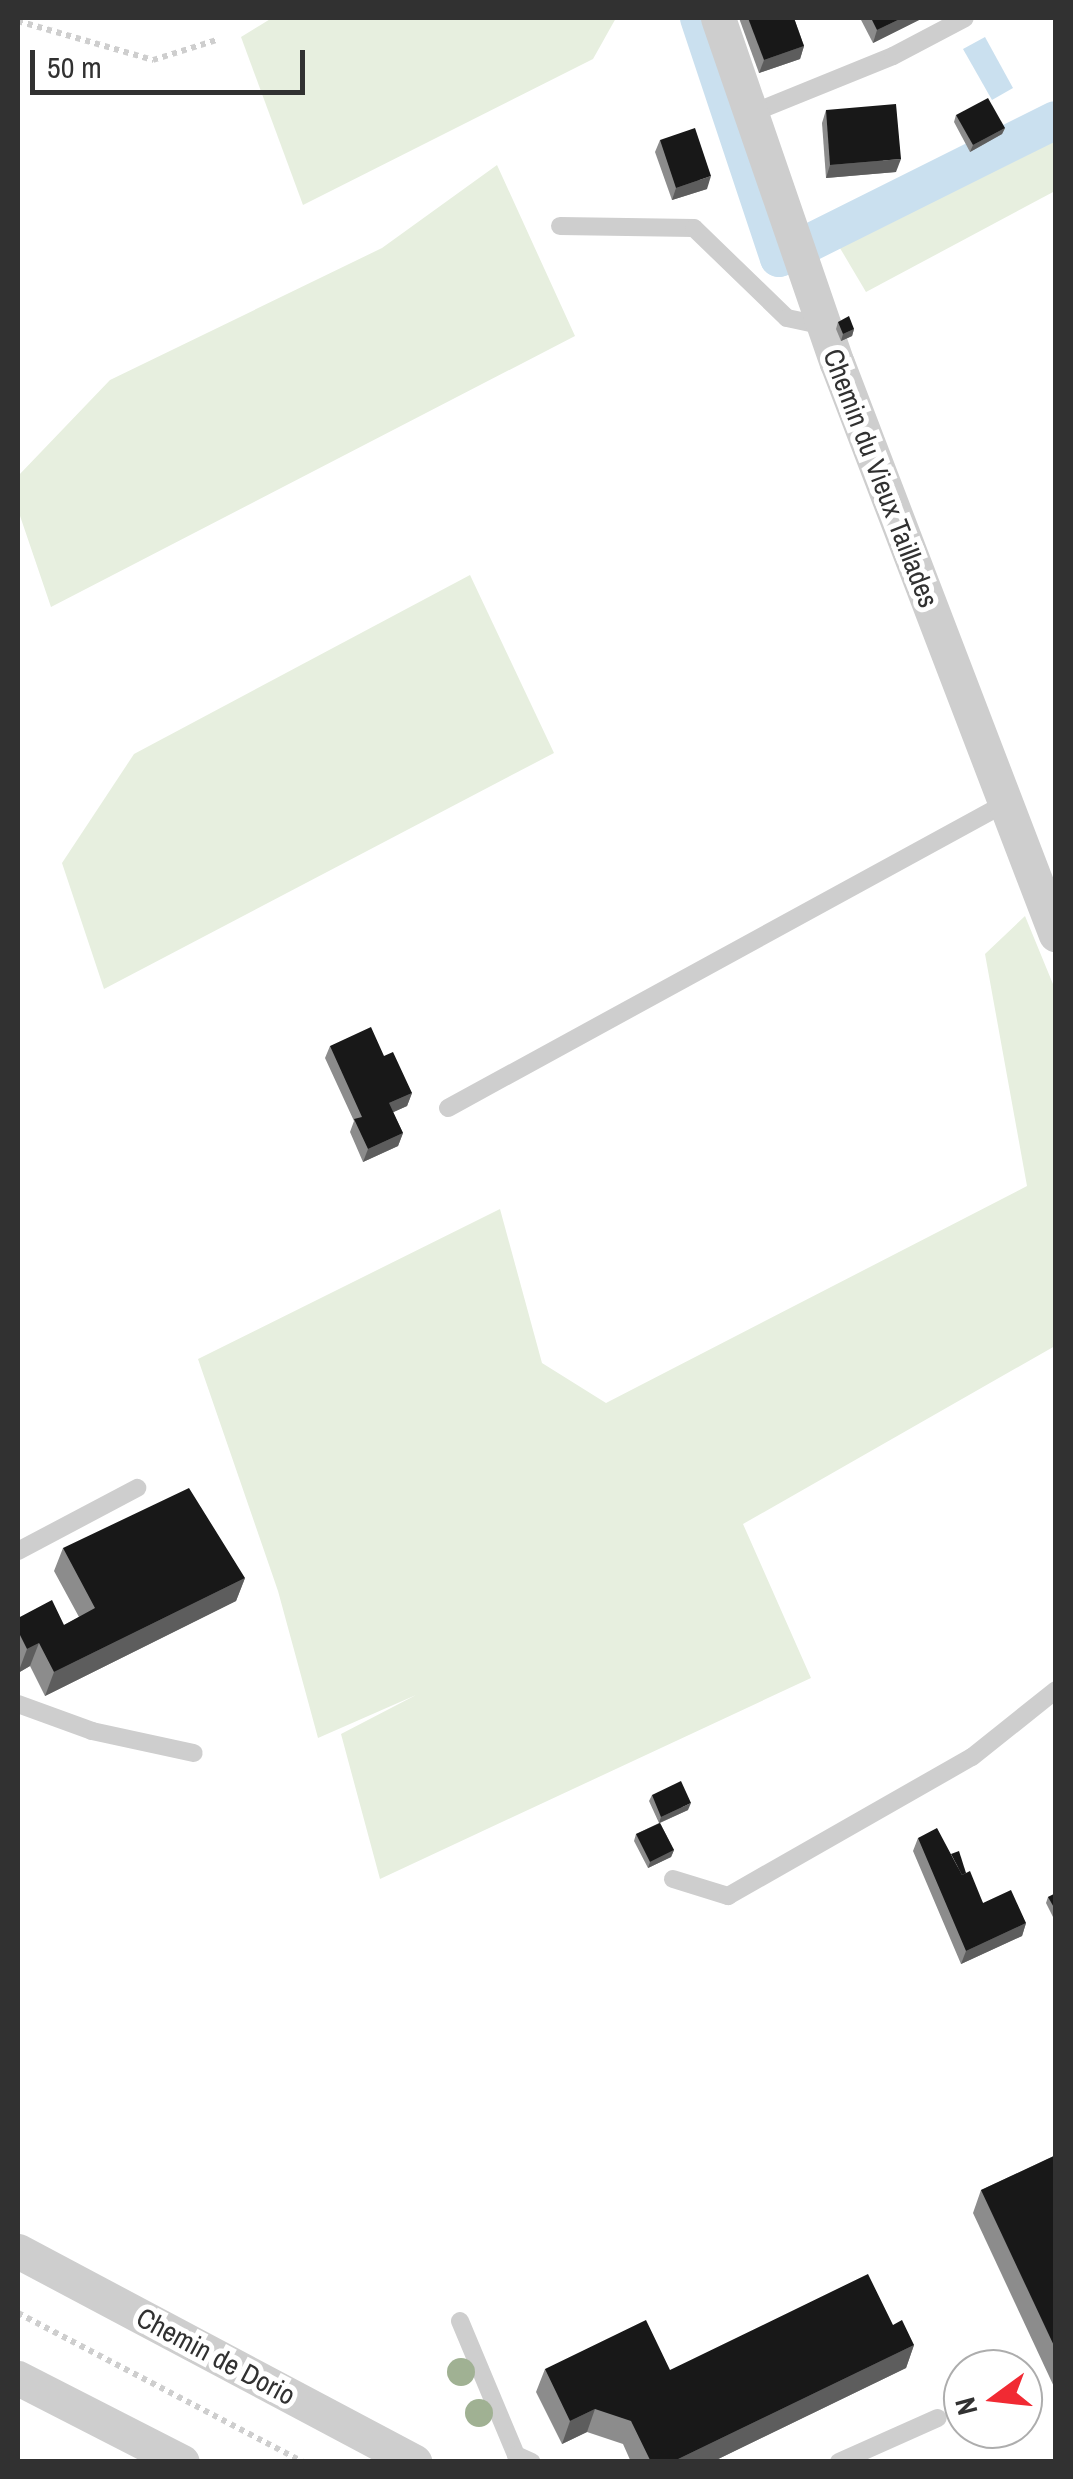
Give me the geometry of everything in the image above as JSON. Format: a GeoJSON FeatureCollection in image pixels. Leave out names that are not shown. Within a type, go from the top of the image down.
{"type":"FeatureCollection","features":[{"type":"Feature","properties":{"kind":"street","name":"Chemin du Vieux Taillades"},"geometry":{"type":"LineString","coordinates":[[718,18],[824,326],[1056,934]]}},
{"type":"Feature","properties":{"kind":"street","name":"Chemin de Dorio"},"geometry":{"type":"LineString","coordinates":[[18,2251],[414,2462]]}},
{"type":"Feature","properties":{"kind":"street"},"geometry":{"type":"LineString","coordinates":[[18,2378],[182,2462]]}},
{"type":"Feature","properties":{"kind":"lane"},"geometry":{"type":"LineString","coordinates":[[750,114],[892,56],[965,18]]}},
{"type":"Feature","properties":{"kind":"lane"},"geometry":{"type":"LineString","coordinates":[[560,226],[694,228],[787,318],[824,326]]}},
{"type":"Feature","properties":{"kind":"lane"},"geometry":{"type":"LineString","coordinates":[[448,1108],[1004,804]]}},
{"type":"Feature","properties":{"kind":"lane"},"geometry":{"type":"LineString","coordinates":[[18,1551],[137,1488]]}},
{"type":"Feature","properties":{"kind":"lane"},"geometry":{"type":"LineString","coordinates":[[673,1878],[728,1896],[972,1757],[1056,1690]]}},
{"type":"Feature","properties":{"kind":"lane"},"geometry":{"type":"LineString","coordinates":[[18,1704],[92,1731],[194,1753]]}},
{"type":"Feature","properties":{"kind":"lane"},"geometry":{"type":"LineString","coordinates":[[460,2321],[516,2454],[532,2462]]}},
{"type":"Feature","properties":{"kind":"lane"},"geometry":{"type":"LineString","coordinates":[[838,2462],[938,2418]]}},
{"type":"Feature","properties":{"kind":"path"},"geometry":{"type":"LineString","coordinates":[[18,21],[153,60],[217,40]]}},
{"type":"Feature","properties":{"kind":"path"},"geometry":{"type":"LineString","coordinates":[[18,2312],[304,2462]]}},
{"type":"Feature","properties":{"kind":"green space"},"geometry":{"type":"Polygon","coordinates":[[[272,18],[616,18],[593,59],[303,205],[241,37],[272,18]]]}},
{"type":"Feature","properties":{"kind":"green space"},"geometry":{"type":"Polygon","coordinates":[[[1055,129],[1055,191],[866,292],[834,238],[1055,129]]]}},
{"type":"Feature","properties":{"kind":"green space"},"geometry":{"type":"Polygon","coordinates":[[[497,165],[575,336],[51,607],[18,510],[18,476],[110,380],[382,248],[497,165]]]}},
{"type":"Feature","properties":{"kind":"green space"},"geometry":{"type":"Polygon","coordinates":[[[470,575],[554,753],[104,989],[62,863],[134,754],[470,575]]]}},
{"type":"Feature","properties":{"kind":"green space"},"geometry":{"type":"Polygon","coordinates":[[[1025,916],[1055,989],[1055,1346],[743,1524],[811,1678],[380,1879],[341,1734],[416,1695],[318,1738],[278,1591],[198,1359],[500,1209],[542,1363],[606,1403],[1027,1186],[985,954],[1025,916]]]}},
{"type":"Feature","properties":{"kind":"water"},"geometry":{"type":"Polygon","coordinates":[[[985,37],[1013,88],[992,100],[963,49],[985,37]]]}},
{"type":"Feature","properties":{"kind":"building"},"geometry":{"type":"Polygon","coordinates":[[[748,18],[794,18],[804,46],[764,60],[748,18]]]}},
{"type":"Feature","properties":{"kind":"building"},"geometry":{"type":"Polygon","coordinates":[[[871,18],[902,18],[877,30],[871,18]]]}},
{"type":"Feature","properties":{"kind":"building"},"geometry":{"type":"Polygon","coordinates":[[[988,98],[1005,128],[973,145],[956,115],[988,98]]]}},
{"type":"Feature","properties":{"kind":"building"},"geometry":{"type":"Polygon","coordinates":[[[896,104],[901,159],[830,165],[826,110],[896,104]]]}},
{"type":"Feature","properties":{"kind":"building"},"geometry":{"type":"Polygon","coordinates":[[[695,128],[711,176],[676,188],[660,140],[695,128]]]}},
{"type":"Feature","properties":{"kind":"building"},"geometry":{"type":"Polygon","coordinates":[[[849,316],[854,329],[843,334],[838,322],[849,316]]]}},
{"type":"Feature","properties":{"kind":"building"},"geometry":{"type":"Polygon","coordinates":[[[371,1027],[384,1056],[393,1052],[412,1093],[389,1103],[403,1133],[368,1149],[354,1119],[362,1117],[330,1046],[371,1027]]]}},
{"type":"Feature","properties":{"kind":"building"},"geometry":{"type":"Polygon","coordinates":[[[189,1488],[245,1578],[54,1672],[39,1643],[27,1649],[18,1631],[18,1618],[52,1600],[64,1625],[95,1608],[63,1548],[189,1488]]]}},
{"type":"Feature","properties":{"kind":"building"},"geometry":{"type":"Polygon","coordinates":[[[681,1781],[691,1803],[661,1817],[652,1795],[681,1781]]]}},
{"type":"Feature","properties":{"kind":"building"},"geometry":{"type":"Polygon","coordinates":[[[660,1823],[674,1850],[650,1862],[636,1834],[660,1823]]]}},
{"type":"Feature","properties":{"kind":"building"},"geometry":{"type":"Polygon","coordinates":[[[937,1828],[962,1875],[970,1871],[983,1903],[1011,1890],[1026,1923],[966,1951],[918,1838],[937,1828]]]}},
{"type":"Feature","properties":{"kind":"building"},"geometry":{"type":"Polygon","coordinates":[[[959,1851],[966,1873],[962,1875],[951,1854],[959,1851]]]}},
{"type":"Feature","properties":{"kind":"building"},"geometry":{"type":"Polygon","coordinates":[[[1056,1893],[1056,1911],[1048,1897],[1056,1893]]]}},
{"type":"Feature","properties":{"kind":"building"},"geometry":{"type":"Polygon","coordinates":[[[1056,2155],[1056,2350],[981,2190],[1056,2155]]]}},
{"type":"Feature","properties":{"kind":"building"},"geometry":{"type":"Polygon","coordinates":[[[868,2274],[893,2325],[902,2320],[914,2345],[672,2462],[651,2462],[631,2421],[595,2409],[570,2421],[545,2369],[646,2320],[670,2370],[868,2274]]]}},
{"type":"Feature","properties":{"kind":"waterway"},"geometry":{"type":"LineString","coordinates":[[699,18],[779,258],[1056,120]]}}]}
